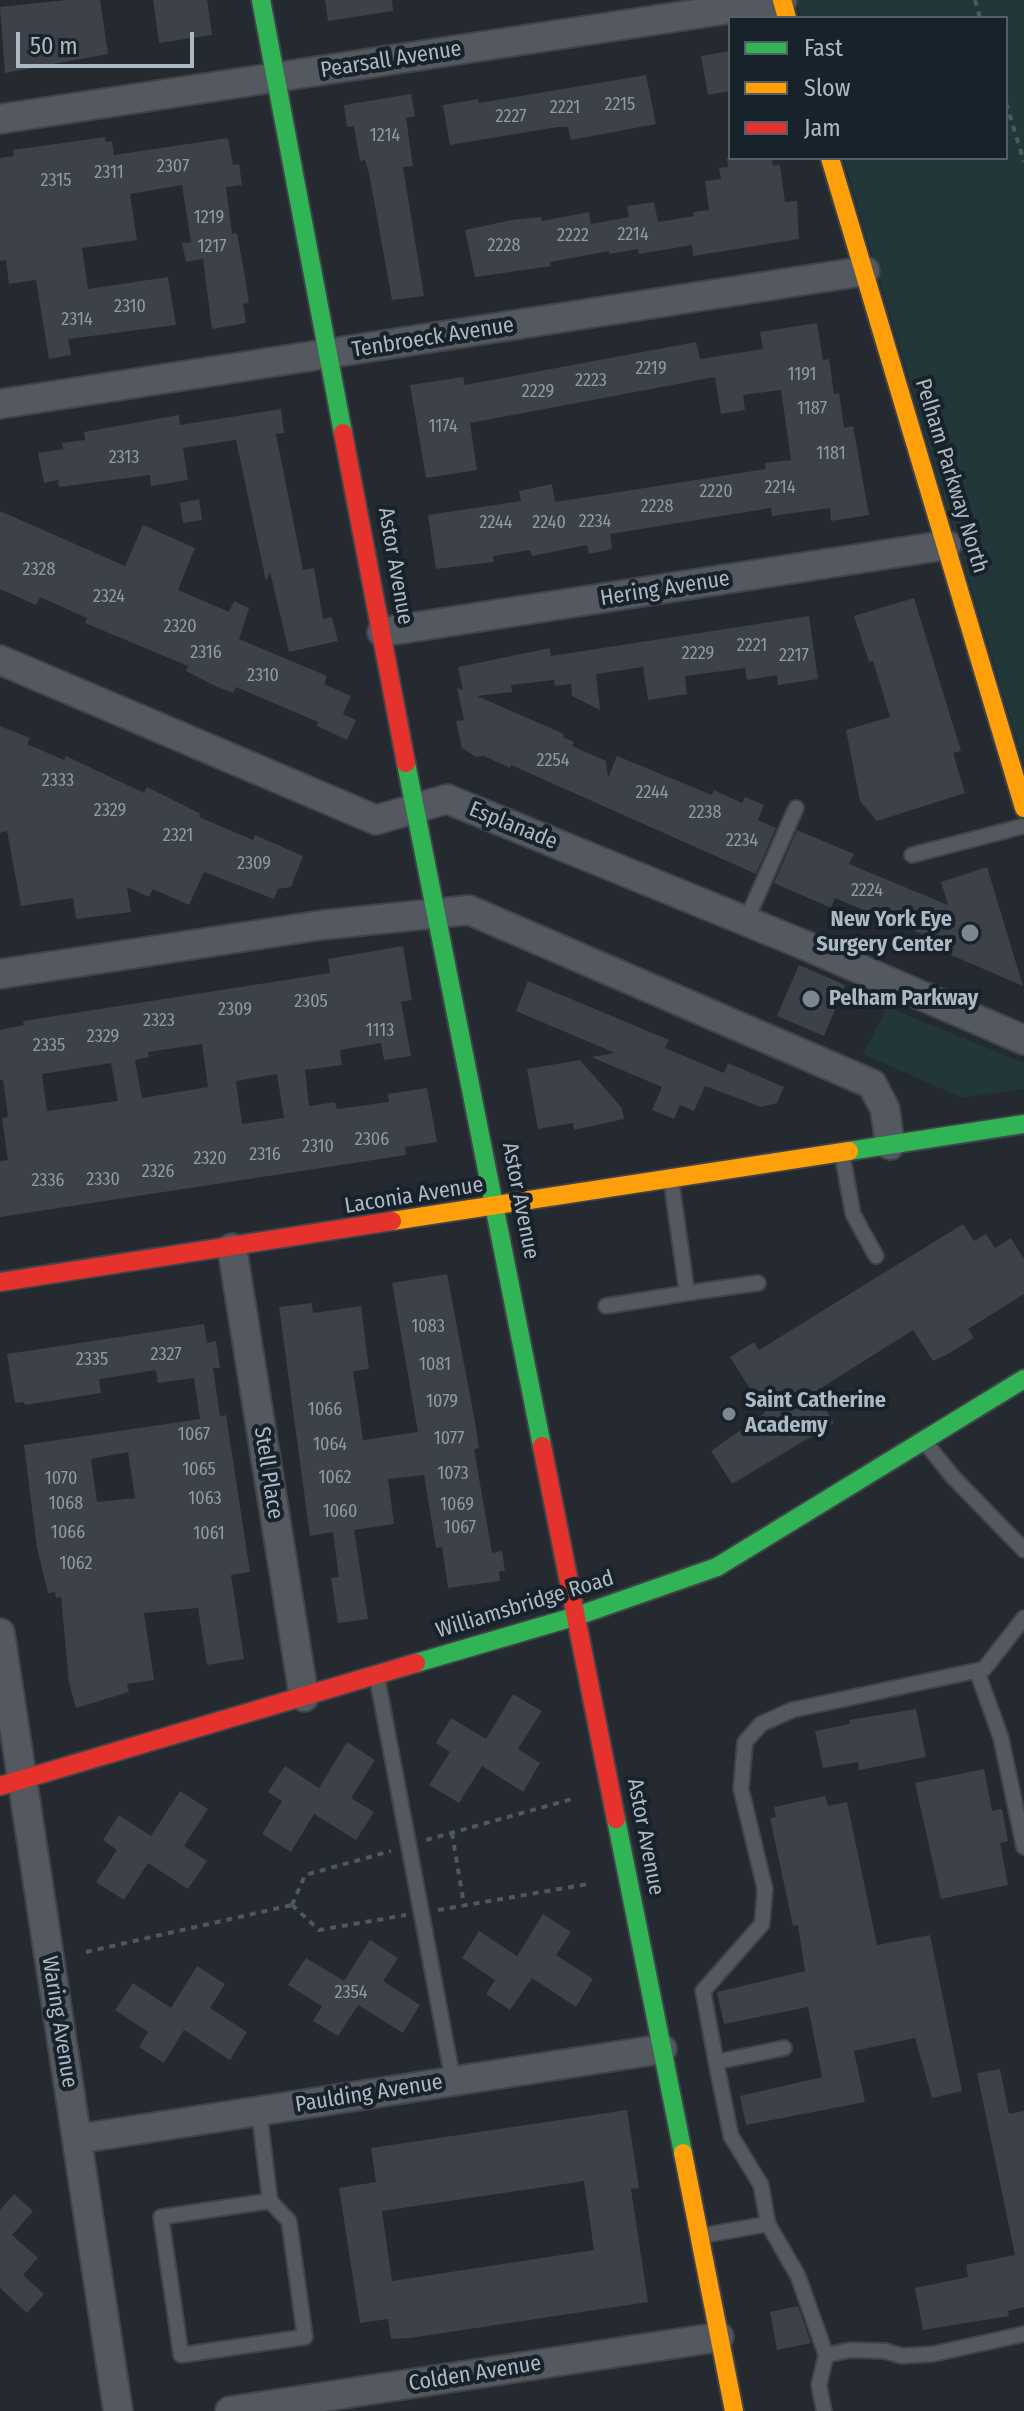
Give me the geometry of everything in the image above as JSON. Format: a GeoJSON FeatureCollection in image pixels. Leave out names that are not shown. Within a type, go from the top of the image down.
{"type":"FeatureCollection","features":[{"type":"Feature","properties":{"kind":"street","name":"Astor Avenue"},"geometry":{"type":"LineString","coordinates":[[261,0],[416,809],[734,2411]]}},
{"type":"Feature","properties":{"kind":"street","name":"Pearsall Avenue"},"geometry":{"type":"LineString","coordinates":[[0,119],[782,0]]}},
{"type":"Feature","properties":{"kind":"street","name":"Pelham Parkway North"},"geometry":{"type":"LineString","coordinates":[[831,160],[1024,808]]}},
{"type":"Feature","properties":{"kind":"street","name":"Tenbroeck Avenue"},"geometry":{"type":"LineString","coordinates":[[0,404],[865,271]]}},
{"type":"Feature","properties":{"kind":"street","name":"Hering Avenue"},"geometry":{"type":"LineString","coordinates":[[382,632],[947,545]]}},
{"type":"Feature","properties":{"kind":"street","name":"Esplanade"},"geometry":{"type":"LineString","coordinates":[[0,660],[376,820],[447,799],[746,921],[1024,1040]]}},
{"type":"Feature","properties":{"kind":"street"},"geometry":{"type":"LineString","coordinates":[[0,974],[322,925],[469,910],[872,1084],[885,1109],[890,1145]]}},
{"type":"Feature","properties":{"kind":"street","name":"Laconia Avenue"},"geometry":{"type":"LineString","coordinates":[[0,1282],[497,1208],[1024,1124]]}},
{"type":"Feature","properties":{"kind":"street","name":"Stell Place"},"geometry":{"type":"LineString","coordinates":[[232,1248],[304,1697]]}},
{"type":"Feature","properties":{"kind":"street","name":"Williamsbridge Road"},"geometry":{"type":"LineString","coordinates":[[11,1783],[577,1616],[717,1567],[1024,1379]]}},
{"type":"Feature","properties":{"kind":"street","name":"Waring Avenue"},"geometry":{"type":"LineString","coordinates":[[0,1633],[11,1783],[77,2139],[118,2411]]}},
{"type":"Feature","properties":{"kind":"street","name":"Paulding Avenue"},"geometry":{"type":"LineString","coordinates":[[77,2139],[662,2049]]}},
{"type":"Feature","properties":{"kind":"street","name":"Colden Avenue"},"geometry":{"type":"LineString","coordinates":[[230,2411],[719,2337]]}},
{"type":"Feature","properties":{"kind":"lane"},"geometry":{"type":"LineString","coordinates":[[746,921],[796,808]]}},
{"type":"Feature","properties":{"kind":"lane"},"geometry":{"type":"LineString","coordinates":[[912,855],[1024,826]]}},
{"type":"Feature","properties":{"kind":"lane"},"geometry":{"type":"LineString","coordinates":[[842,1153],[853,1214],[876,1256]]}},
{"type":"Feature","properties":{"kind":"lane"},"geometry":{"type":"LineString","coordinates":[[671,1178],[687,1293]]}},
{"type":"Feature","properties":{"kind":"lane"},"geometry":{"type":"LineString","coordinates":[[606,1306],[758,1283]]}},
{"type":"Feature","properties":{"kind":"lane"},"geometry":{"type":"LineString","coordinates":[[924,1441],[953,1477],[1024,1550]]}},
{"type":"Feature","properties":{"kind":"lane"},"geometry":{"type":"LineString","coordinates":[[824,2411],[819,2385],[826,2355],[798,2276],[768,2224],[761,2185],[731,2136],[703,1991],[762,1924],[765,1889],[741,1789],[745,1742],[761,1724],[792,1710],[984,1669],[1024,1618]]}},
{"type":"Feature","properties":{"kind":"lane"},"geometry":{"type":"LineString","coordinates":[[977,1671],[1001,1738],[1024,1847]]}},
{"type":"Feature","properties":{"kind":"lane"},"geometry":{"type":"LineString","coordinates":[[377,1676],[453,2081]]}},
{"type":"Feature","properties":{"kind":"lane"},"geometry":{"type":"LineString","coordinates":[[716,2062],[784,2048]]}},
{"type":"Feature","properties":{"kind":"lane"},"geometry":{"type":"LineString","coordinates":[[259,2111],[270,2201],[289,2221],[305,2337],[181,2355],[161,2217],[270,2201]]}},
{"type":"Feature","properties":{"kind":"lane"},"geometry":{"type":"LineString","coordinates":[[699,2236],[768,2224]]}},
{"type":"Feature","properties":{"kind":"lane"},"geometry":{"type":"LineString","coordinates":[[826,2355],[850,2350],[885,2351],[902,2356],[933,2354],[1024,2334]]}},
{"type":"Feature","properties":{"kind":"path"},"geometry":{"type":"LineString","coordinates":[[1008,110],[1024,162]]}},
{"type":"Feature","properties":{"kind":"path"},"geometry":{"type":"LineString","coordinates":[[452,1833],[464,1905]]}},
{"type":"Feature","properties":{"kind":"path"},"geometry":{"type":"LineString","coordinates":[[86,1952],[292,1905]]}},
{"type":"Feature","properties":{"kind":"green space"},"geometry":{"type":"Polygon","coordinates":[[[796,0],[1024,0],[1024,765],[844,160],[1008,160],[1008,16],[801,16],[796,0]]]}},
{"type":"Feature","properties":{"kind":"green space"},"geometry":{"type":"Polygon","coordinates":[[[887,1007],[1024,1063],[1024,1089],[962,1098],[863,1054],[887,1007]]]}},
{"type":"Feature","properties":{"kind":"building"},"geometry":{"type":"Polygon","coordinates":[[[100,0],[108,54],[5,73],[0,7],[100,0]]]}},
{"type":"Feature","properties":{"kind":"building"},"geometry":{"type":"Polygon","coordinates":[[[153,0],[207,0],[212,35],[159,43],[153,0]]]}},
{"type":"Feature","properties":{"kind":"building"},"geometry":{"type":"Polygon","coordinates":[[[325,0],[392,0],[393,11],[328,21],[325,0]]]}},
{"type":"Feature","properties":{"kind":"building"},"geometry":{"type":"Polygon","coordinates":[[[728,51],[728,91],[708,95],[701,56],[728,51]]]}},
{"type":"Feature","properties":{"kind":"building"},"geometry":{"type":"Polygon","coordinates":[[[646,75],[656,124],[571,140],[568,127],[558,127],[450,145],[443,105],[478,99],[479,103],[646,75]]]}},
{"type":"Feature","properties":{"kind":"building"},"geometry":{"type":"Polygon","coordinates":[[[411,94],[415,116],[406,118],[413,166],[403,167],[424,296],[392,300],[369,173],[365,160],[360,161],[354,126],[347,127],[344,105],[411,94]]]}},
{"type":"Feature","properties":{"kind":"building"},"geometry":{"type":"Polygon","coordinates":[[[105,137],[106,142],[112,141],[114,155],[228,138],[233,165],[239,164],[242,185],[226,187],[232,234],[237,233],[249,303],[243,304],[246,323],[212,329],[203,259],[186,262],[182,243],[191,242],[182,185],[130,194],[137,240],[82,248],[88,289],[168,277],[176,325],[68,339],[71,355],[49,359],[36,280],[9,284],[6,260],[0,261],[0,158],[14,156],[13,150],[105,137]]]}},
{"type":"Feature","properties":{"kind":"building"},"geometry":{"type":"Polygon","coordinates":[[[727,158],[772,160],[773,166],[780,165],[785,202],[797,201],[799,239],[693,256],[692,245],[639,254],[638,249],[609,254],[609,251],[550,262],[551,266],[475,277],[465,230],[511,220],[541,217],[542,221],[589,212],[591,224],[629,217],[627,206],[654,202],[658,222],[694,216],[693,212],[709,210],[705,181],[721,179],[719,168],[728,167],[727,158]]]}},
{"type":"Feature","properties":{"kind":"building"},"geometry":{"type":"Polygon","coordinates":[[[817,323],[823,360],[829,359],[834,394],[839,393],[844,428],[853,426],[869,515],[831,521],[830,508],[772,516],[771,508],[610,534],[612,549],[589,554],[587,545],[532,556],[530,550],[493,556],[494,562],[436,569],[428,515],[521,501],[519,491],[552,484],[555,502],[766,469],[765,463],[791,460],[781,390],[743,395],[745,410],[721,414],[715,377],[470,423],[477,470],[426,478],[410,385],[463,377],[465,385],[696,342],[700,359],[763,349],[760,332],[817,323]]]}},
{"type":"Feature","properties":{"kind":"building"},"geometry":{"type":"Polygon","coordinates":[[[281,409],[284,433],[276,434],[303,570],[314,568],[323,619],[332,617],[338,641],[289,652],[270,572],[266,581],[236,440],[183,448],[188,480],[151,486],[150,475],[59,487],[58,480],[44,483],[38,453],[63,449],[62,443],[85,440],[84,432],[179,415],[180,425],[281,409]]]}},
{"type":"Feature","properties":{"kind":"building"},"geometry":{"type":"Polygon","coordinates":[[[199,499],[202,520],[183,523],[180,503],[199,499]]]}},
{"type":"Feature","properties":{"kind":"building"},"geometry":{"type":"Polygon","coordinates":[[[0,511],[125,566],[143,525],[195,548],[178,590],[229,612],[234,601],[249,608],[239,639],[327,676],[324,684],[351,696],[343,714],[356,720],[347,740],[317,726],[318,722],[236,687],[233,693],[213,685],[186,671],[188,666],[85,623],[87,618],[40,597],[36,605],[0,589],[0,511]]]}},
{"type":"Feature","properties":{"kind":"building"},"geometry":{"type":"Polygon","coordinates":[[[914,598],[961,751],[953,753],[965,793],[877,821],[860,801],[846,730],[890,717],[873,661],[869,662],[854,616],[914,598]]]}},
{"type":"Feature","properties":{"kind":"building"},"geometry":{"type":"Polygon","coordinates":[[[809,616],[818,679],[778,685],[777,675],[747,680],[745,668],[685,676],[687,694],[648,700],[643,667],[596,674],[600,710],[572,696],[571,684],[555,686],[554,680],[511,685],[512,692],[477,696],[564,734],[563,737],[574,742],[572,746],[606,761],[608,778],[617,756],[712,795],[714,790],[742,803],[745,797],[764,805],[758,820],[776,828],[756,874],[511,765],[510,768],[484,756],[476,757],[462,748],[456,721],[464,720],[457,688],[463,690],[458,667],[550,648],[551,656],[809,616]]]}},
{"type":"Feature","properties":{"kind":"building"},"geometry":{"type":"Polygon","coordinates":[[[0,726],[30,738],[27,744],[64,760],[66,756],[144,793],[147,787],[201,814],[199,817],[253,840],[255,835],[303,856],[291,887],[278,889],[274,899],[204,872],[189,905],[153,889],[149,897],[127,887],[131,912],[76,919],[73,898],[21,906],[7,831],[0,833],[0,726]]]}},
{"type":"Feature","properties":{"kind":"building"},"geometry":{"type":"Polygon","coordinates":[[[797,830],[854,854],[849,864],[948,905],[941,882],[987,867],[1023,986],[928,945],[931,938],[835,898],[831,908],[774,883],[797,830]]]}},
{"type":"Feature","properties":{"kind":"building"},"geometry":{"type":"Polygon","coordinates":[[[403,946],[412,1000],[401,1002],[411,1056],[384,1060],[381,1043],[340,1050],[342,1065],[305,1070],[309,1106],[335,1102],[337,1109],[389,1102],[388,1094],[427,1088],[437,1142],[405,1147],[406,1155],[0,1217],[0,1161],[8,1160],[2,1118],[8,1117],[3,1080],[0,1080],[0,1030],[24,1025],[23,1021],[330,973],[328,959],[403,946]],[[202,1044],[148,1052],[149,1057],[135,1060],[142,1098],[208,1087],[202,1044]],[[111,1063],[42,1074],[47,1111],[118,1101],[111,1063]],[[277,1074],[236,1081],[242,1124],[284,1118],[277,1074]]]}},
{"type":"Feature","properties":{"kind":"building"},"geometry":{"type":"Polygon","coordinates":[[[799,965],[845,985],[824,1036],[777,1016],[799,965]]]}},
{"type":"Feature","properties":{"kind":"building"},"geometry":{"type":"Polygon","coordinates":[[[528,981],[669,1040],[665,1048],[724,1073],[728,1063],[784,1087],[777,1103],[761,1107],[705,1086],[694,1111],[680,1105],[674,1119],[652,1110],[662,1087],[591,1057],[615,1053],[516,1011],[528,981]]]}},
{"type":"Feature","properties":{"kind":"building"},"geometry":{"type":"Polygon","coordinates":[[[580,1060],[622,1108],[624,1119],[574,1130],[573,1123],[538,1129],[527,1069],[580,1060]]]}},
{"type":"Feature","properties":{"kind":"building"},"geometry":{"type":"Polygon","coordinates":[[[963,1224],[974,1241],[986,1234],[995,1248],[1011,1238],[1024,1259],[1024,1294],[968,1329],[974,1338],[948,1354],[933,1361],[913,1330],[815,1392],[834,1423],[732,1484],[711,1451],[765,1413],[730,1357],[754,1342],[759,1350],[963,1224]]]}},
{"type":"Feature","properties":{"kind":"building"},"geometry":{"type":"Polygon","coordinates":[[[447,1274],[475,1422],[479,1448],[474,1449],[492,1553],[502,1551],[505,1571],[499,1571],[500,1581],[448,1588],[442,1547],[436,1548],[424,1475],[388,1479],[394,1524],[354,1530],[368,1619],[338,1623],[331,1578],[339,1577],[333,1532],[310,1536],[279,1307],[312,1303],[313,1313],[361,1306],[369,1369],[353,1371],[363,1440],[418,1432],[392,1283],[447,1274]]]}},
{"type":"Feature","properties":{"kind":"building"},"geometry":{"type":"Polygon","coordinates":[[[204,1324],[207,1343],[216,1341],[220,1368],[213,1368],[220,1416],[226,1415],[250,1572],[231,1575],[244,1659],[207,1665],[198,1608],[144,1613],[154,1680],[127,1684],[129,1692],[76,1708],[69,1683],[61,1597],[56,1598],[55,1592],[48,1593],[37,1548],[24,1445],[200,1419],[194,1378],[158,1383],[156,1370],[99,1379],[101,1393],[25,1405],[24,1402],[15,1403],[7,1354],[204,1324]],[[128,1452],[91,1459],[97,1502],[135,1498],[128,1452]]]}},
{"type":"Feature","properties":{"kind":"building"},"geometry":{"type":"Polygon","coordinates":[[[513,1694],[542,1711],[518,1749],[540,1763],[523,1792],[482,1766],[459,1803],[429,1785],[450,1752],[436,1743],[451,1718],[486,1739],[513,1694]]]}},
{"type":"Feature","properties":{"kind":"building"},"geometry":{"type":"Polygon","coordinates":[[[916,1709],[926,1757],[859,1770],[858,1762],[823,1768],[815,1731],[850,1724],[849,1720],[916,1709]]]}},
{"type":"Feature","properties":{"kind":"building"},"geometry":{"type":"Polygon","coordinates":[[[347,1742],[375,1760],[351,1798],[374,1812],[356,1840],[314,1814],[291,1852],[262,1834],[282,1801],[268,1792],[285,1766],[319,1788],[347,1742]]]}},
{"type":"Feature","properties":{"kind":"building"},"geometry":{"type":"Polygon","coordinates":[[[984,1769],[992,1811],[1002,1809],[1008,1841],[1000,1843],[1008,1885],[941,1899],[915,1783],[984,1769]]]}},
{"type":"Feature","properties":{"kind":"building"},"geometry":{"type":"Polygon","coordinates":[[[180,1791],[208,1809],[184,1846],[207,1861],[188,1889],[148,1863],[124,1900],[96,1882],[117,1850],[103,1840],[119,1815],[151,1836],[180,1791]]]}},
{"type":"Feature","properties":{"kind":"building"},"geometry":{"type":"Polygon","coordinates":[[[825,1796],[828,1806],[847,1802],[877,1945],[930,1935],[962,2091],[932,2098],[915,2038],[854,2051],[865,2102],[746,2125],[740,2096],[822,2077],[808,2007],[724,2024],[717,1992],[805,1971],[798,1925],[793,1926],[770,1818],[776,1817],[774,1807],[825,1796]]]}},
{"type":"Feature","properties":{"kind":"building"},"geometry":{"type":"Polygon","coordinates":[[[543,1914],[571,1932],[556,1955],[593,1979],[576,2007],[532,1978],[510,2010],[486,1994],[495,1980],[462,1958],[479,1931],[517,1956],[543,1914]]]}},
{"type":"Feature","properties":{"kind":"building"},"geometry":{"type":"Polygon","coordinates":[[[370,1940],[398,1958],[383,1981],[420,2005],[403,2033],[358,2005],[338,2036],[313,2021],[322,2006],[288,1985],[306,1958],[344,1981],[370,1940]]]}},
{"type":"Feature","properties":{"kind":"building"},"geometry":{"type":"Polygon","coordinates":[[[197,1966],[225,1984],[210,2008],[247,2032],[230,2060],[184,2030],[164,2063],[139,2047],[148,2032],[115,2010],[133,1983],[171,2008],[197,1966]]]}},
{"type":"Feature","properties":{"kind":"building"},"geometry":{"type":"Polygon","coordinates":[[[1000,2069],[1009,2114],[1024,2111],[1024,2307],[1008,2311],[1009,2316],[923,2330],[915,2288],[968,2277],[966,2265],[1015,2255],[977,2073],[1000,2069]]]}},
{"type":"Feature","properties":{"kind":"building"},"geometry":{"type":"Polygon","coordinates":[[[627,2110],[639,2188],[631,2189],[648,2302],[410,2338],[391,2339],[388,2319],[360,2323],[339,2188],[376,2182],[371,2148],[627,2110]],[[584,2181],[382,2211],[392,2281],[594,2250],[584,2181]]]}},
{"type":"Feature","properties":{"kind":"building"},"geometry":{"type":"Polygon","coordinates":[[[14,2194],[33,2211],[12,2235],[38,2258],[23,2275],[44,2294],[27,2313],[0,2288],[0,2210],[14,2194]]]}},
{"type":"Feature","properties":{"kind":"building"},"geometry":{"type":"Polygon","coordinates":[[[798,2306],[811,2343],[777,2350],[770,2312],[798,2306]]]}},
{"type":"Feature","properties":{"kind":"traffic: fast"},"geometry":{"type":"LineString","coordinates":[[261,0],[343,433]]}},
{"type":"Feature","properties":{"kind":"traffic: fast"},"geometry":{"type":"LineString","coordinates":[[406,763],[542,1446]]}},
{"type":"Feature","properties":{"kind":"traffic: fast"},"geometry":{"type":"LineString","coordinates":[[849,1151],[1024,1124]]}},
{"type":"Feature","properties":{"kind":"traffic: fast"},"geometry":{"type":"LineString","coordinates":[[416,1663],[577,1616],[717,1567],[1024,1379]]}},
{"type":"Feature","properties":{"kind":"traffic: fast"},"geometry":{"type":"LineString","coordinates":[[616,1819],[683,2153]]}},
{"type":"Feature","properties":{"kind":"traffic: slow"},"geometry":{"type":"LineString","coordinates":[[782,0],[786,16]]}},
{"type":"Feature","properties":{"kind":"traffic: slow"},"geometry":{"type":"LineString","coordinates":[[831,160],[1024,808]]}},
{"type":"Feature","properties":{"kind":"traffic: slow"},"geometry":{"type":"LineString","coordinates":[[392,1221],[849,1151]]}},
{"type":"Feature","properties":{"kind":"traffic: slow"},"geometry":{"type":"LineString","coordinates":[[683,2153],[734,2411]]}},
{"type":"Feature","properties":{"kind":"traffic: jam"},"geometry":{"type":"LineString","coordinates":[[343,433],[406,763]]}},
{"type":"Feature","properties":{"kind":"traffic: jam"},"geometry":{"type":"LineString","coordinates":[[0,1282],[392,1221]]}},
{"type":"Feature","properties":{"kind":"traffic: jam"},"geometry":{"type":"LineString","coordinates":[[542,1446],[616,1819]]}},
{"type":"Feature","properties":{"kind":"traffic: jam"},"geometry":{"type":"LineString","coordinates":[[0,1786],[416,1663]]}},
{"type":"Feature","properties":{"kind":"place","name":"New York Eye Surgery Center"},"geometry":{"type":"Point","coordinates":[970,933]}},
{"type":"Feature","properties":{"kind":"place","name":"Pelham Parkway"},"geometry":{"type":"Point","coordinates":[811,999]}},
{"type":"Feature","properties":{"kind":"place","name":"Saint Catherine Academy"},"geometry":{"type":"Point","coordinates":[729,1414]}}]}
